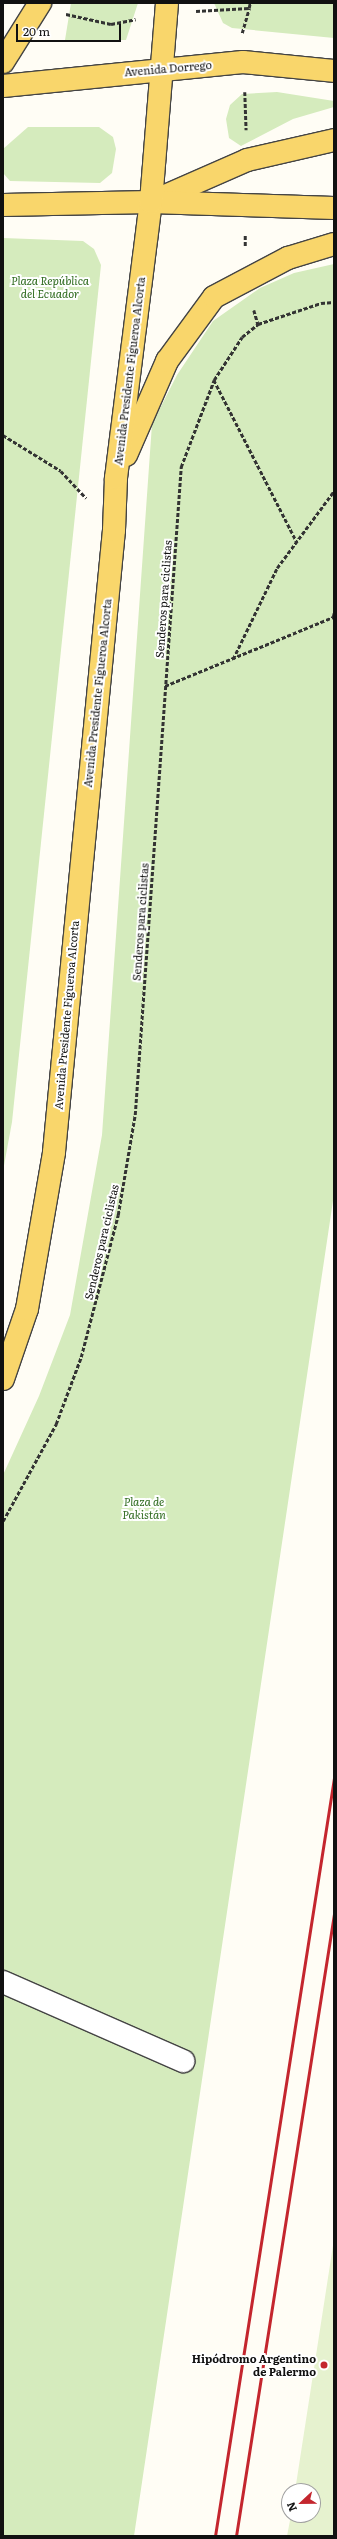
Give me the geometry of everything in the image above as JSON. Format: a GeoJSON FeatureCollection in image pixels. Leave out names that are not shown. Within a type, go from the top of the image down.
{"type":"FeatureCollection","features":[{"type":"Feature","properties":{"kind":"main road"},"geometry":{"type":"LineString","coordinates":[[3,62],[40,3]]}},
{"type":"Feature","properties":{"kind":"main road","name":"Avenida Presidente Figueroa Alcorta"},"geometry":{"type":"LineString","coordinates":[[3,1379],[27,1309],[54,1152],[114,530],[116,478],[151,202],[167,3]]}},
{"type":"Feature","properties":{"kind":"main road","name":"Avenida Dorrego"},"geometry":{"type":"LineString","coordinates":[[3,86],[162,68],[243,62],[334,71]]}},
{"type":"Feature","properties":{"kind":"main road"},"geometry":{"type":"LineString","coordinates":[[151,202],[247,160],[334,140]]}},
{"type":"Feature","properties":{"kind":"main road"},"geometry":{"type":"LineString","coordinates":[[3,205],[151,202],[334,208]]}},
{"type":"Feature","properties":{"kind":"main road"},"geometry":{"type":"LineString","coordinates":[[116,478],[167,361],[214,297],[288,258],[334,244]]}},
{"type":"Feature","properties":{"kind":"lane"},"geometry":{"type":"LineString","coordinates":[[3,1982],[183,2060]]}},
{"type":"Feature","properties":{"kind":"path","name":"Senderos para ciclistas"},"geometry":{"type":"LineString","coordinates":[[3,1521],[56,1424],[81,1357],[118,1215],[135,1115],[181,467],[214,380],[242,337],[258,324]]}},
{"type":"Feature","properties":{"kind":"path"},"geometry":{"type":"LineString","coordinates":[[214,380],[297,542]]}},
{"type":"Feature","properties":{"kind":"path"},"geometry":{"type":"LineString","coordinates":[[3,435],[61,471],[114,530]]}},
{"type":"Feature","properties":{"kind":"path"},"geometry":{"type":"LineString","coordinates":[[233,659],[277,568],[334,491]]}},
{"type":"Feature","properties":{"kind":"path"},"geometry":{"type":"LineString","coordinates":[[165,686],[333,617],[334,613]]}},
{"type":"Feature","properties":{"kind":"green space"},"geometry":{"type":"Polygon","coordinates":[[[71,3],[138,3],[126,40],[65,40],[71,3]]]}},
{"type":"Feature","properties":{"kind":"green space"},"geometry":{"type":"Polygon","coordinates":[[[214,3],[334,3],[334,38],[232,28],[223,23],[214,3]]]}},
{"type":"Feature","properties":{"kind":"green space"},"geometry":{"type":"Polygon","coordinates":[[[277,92],[334,101],[334,107],[293,119],[241,146],[229,138],[226,119],[230,105],[242,94],[277,92]]]}},
{"type":"Feature","properties":{"kind":"green space"},"geometry":{"type":"Polygon","coordinates":[[[28,127],[99,127],[113,137],[116,149],[112,173],[100,183],[10,181],[3,173],[3,149],[28,127]]]}},
{"type":"Feature","properties":{"kind":"green space","name":"Plaza República del Ecuador"},"geometry":{"type":"Polygon","coordinates":[[[3,238],[83,241],[94,249],[101,265],[12,1122],[3,1171],[3,238]]]}},
{"type":"Feature","properties":{"kind":"green space","name":"Plaza de Pakistán"},"geometry":{"type":"Polygon","coordinates":[[[334,264],[334,1194],[134,2536],[3,2536],[3,1475],[39,1396],[70,1315],[102,1135],[152,424],[177,375],[213,321],[260,288],[294,273],[334,264]]]}},
{"type":"Feature","properties":{"kind":"green space","name":"Hipódromo Argentino de Palermo"},"geometry":{"type":"Polygon","coordinates":[[[334,2239],[334,2536],[287,2536],[289,2523],[321,2523],[321,2483],[296,2483],[334,2239]]]}},
{"type":"Feature","properties":{"kind":"railway"},"geometry":{"type":"LineString","coordinates":[[215,2536],[334,1778]]}},
{"type":"Feature","properties":{"kind":"railway"},"geometry":{"type":"LineString","coordinates":[[236,2536],[334,1914]]}},
{"type":"Feature","properties":{"kind":"place","name":"Hipódromo Argentino de Palermo"},"geometry":{"type":"Point","coordinates":[324,2365]}}]}
